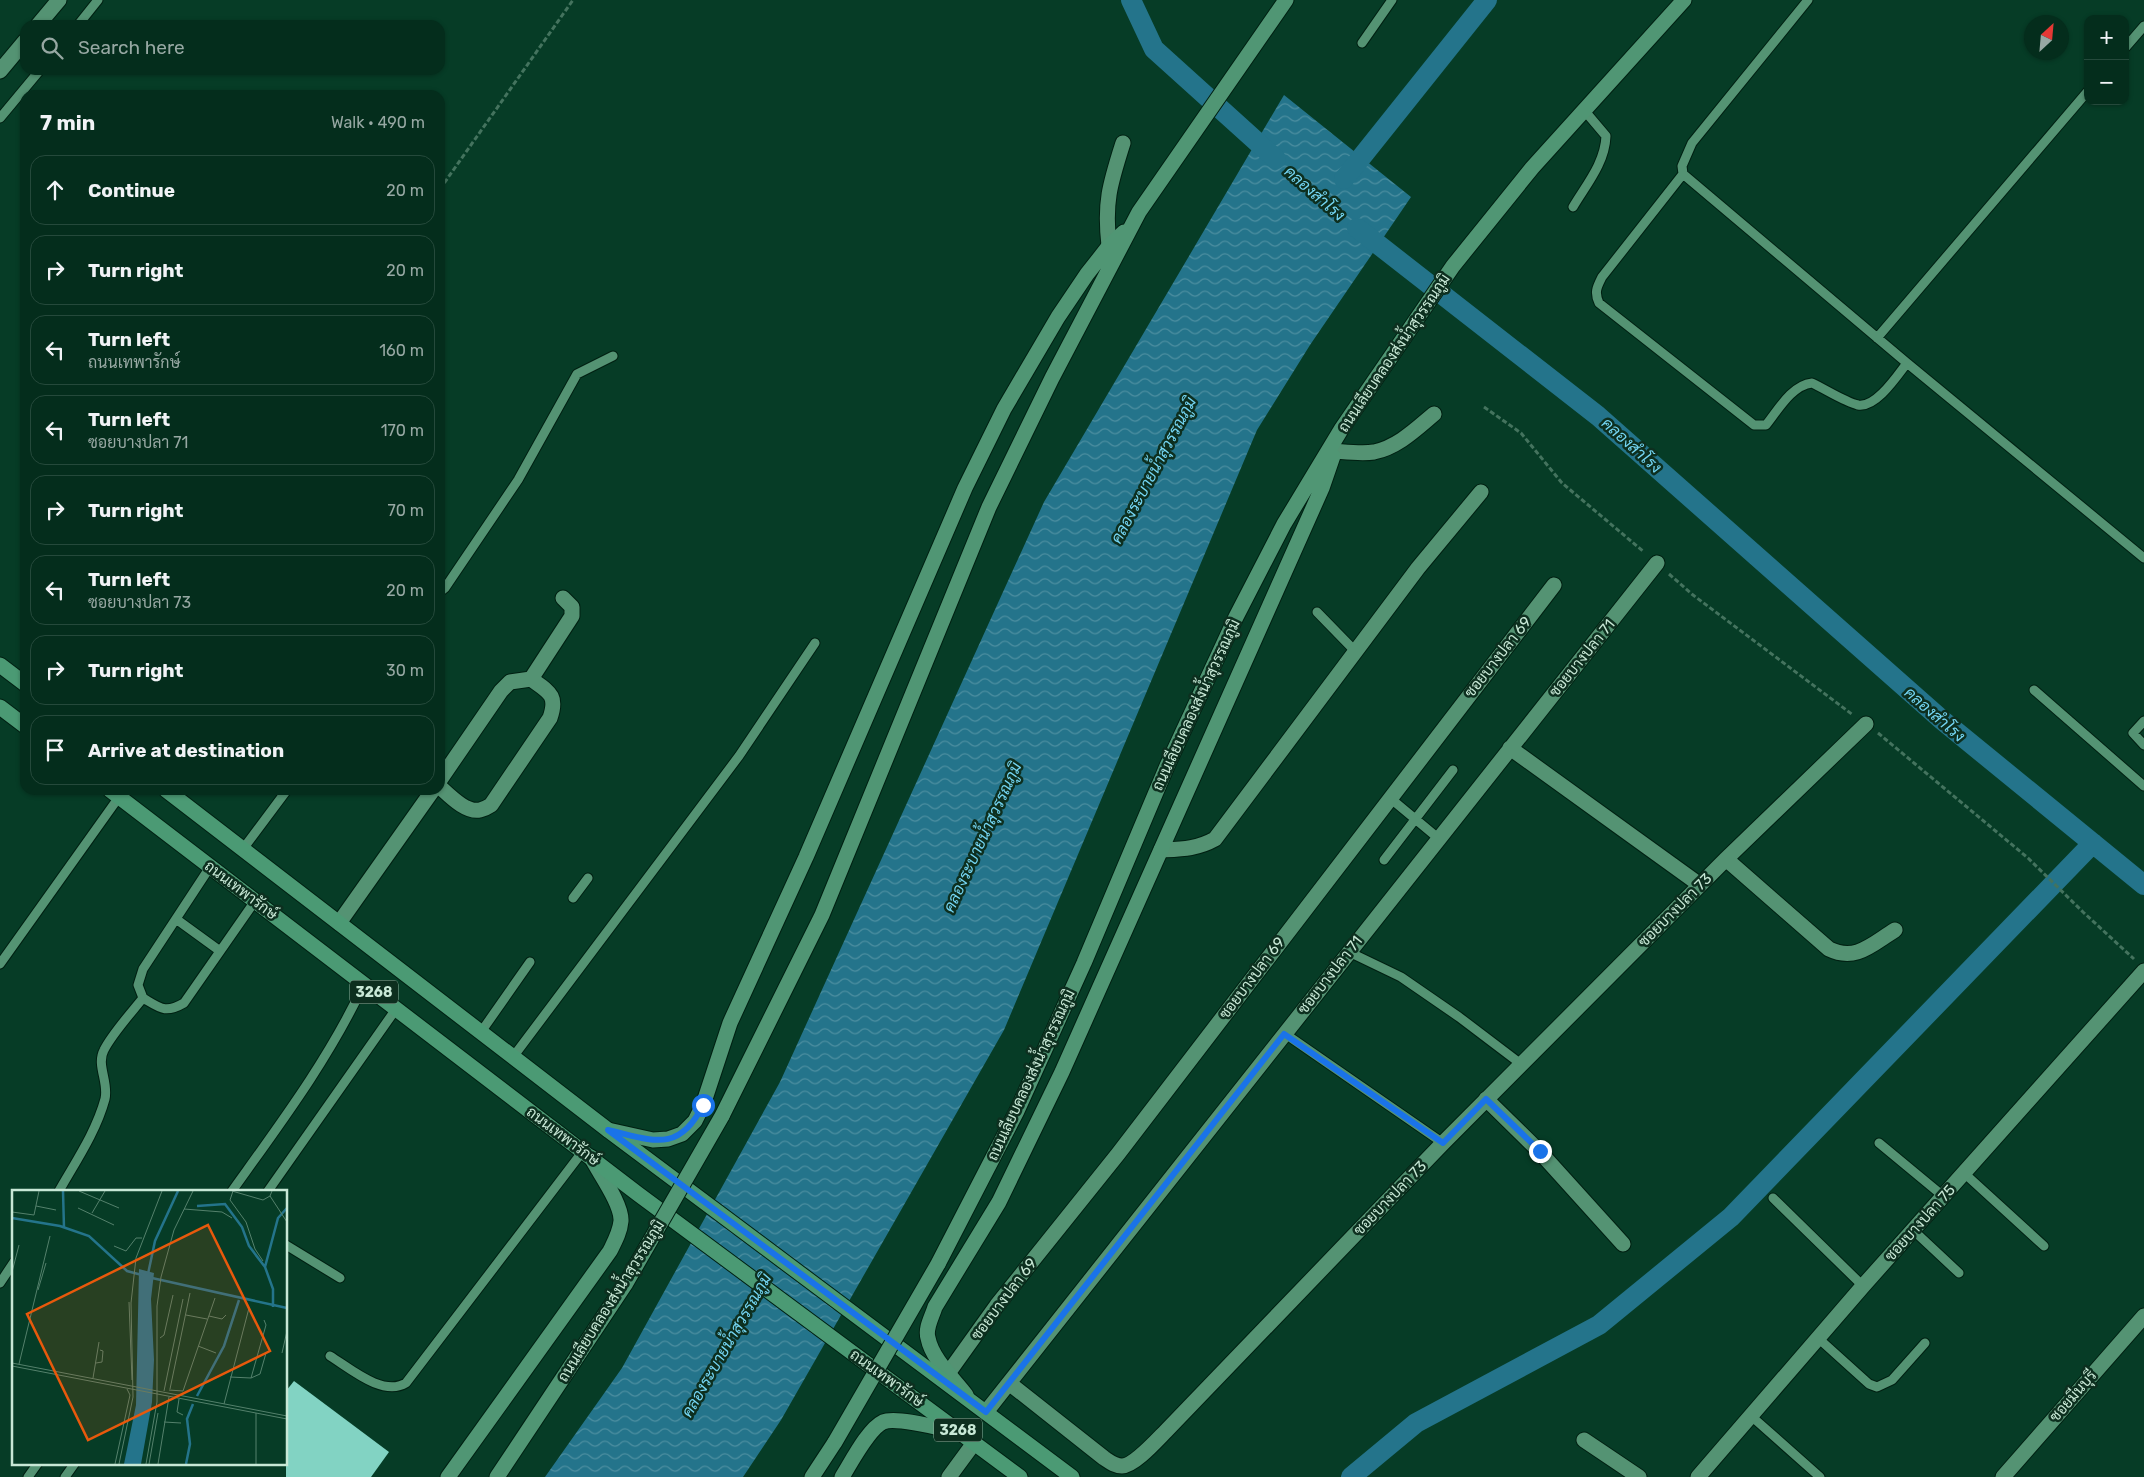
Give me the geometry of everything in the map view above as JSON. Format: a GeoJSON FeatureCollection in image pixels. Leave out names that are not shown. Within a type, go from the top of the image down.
{"type":"FeatureCollection","features":[{"type":"Feature","properties":{"kind":"main road","name":"ถนนเลียบคลองส่งน้ำสุวรรณภูมิ"},"geometry":{"type":"LineString","coordinates":[[497,1477],[626,1283],[722,1116],[822,915],[988,507],[1052,378],[1136,218],[1286,0]]}},
{"type":"Feature","properties":{"kind":"main road","name":"ถนนเลียบคลองส่งน้ำสุวรรณภูมิ"},"geometry":{"type":"LineString","coordinates":[[812,1477],[836,1442],[938,1264],[1017,1111],[1084,963],[1168,766],[1236,617],[1284,524],[1342,428],[1453,266],[1532,168],[1684,0]]}},
{"type":"Feature","properties":{"kind":"main road"},"geometry":{"type":"LineString","coordinates":[[608,1130],[654,1140],[668,1139],[682,1134],[695,1121],[703,1105],[730,1023],[806,857],[965,488],[1004,409],[1039,349],[1087,274],[1109,246],[1136,218]]}},
{"type":"Feature","properties":{"kind":"main road"},"geometry":{"type":"LineString","coordinates":[[972,1402],[935,1354],[927,1338],[928,1326],[935,1307],[999,1202],[1062,1072],[1322,488],[1342,428]]}},
{"type":"Feature","properties":{"kind":"main road"},"geometry":{"type":"LineString","coordinates":[[0,665],[20,680]]}},
{"type":"Feature","properties":{"kind":"main road"},"geometry":{"type":"LineString","coordinates":[[0,707],[20,722]]}},
{"type":"Feature","properties":{"kind":"main road","name":"ถนนเทพารักษ์"},"geometry":{"type":"LineString","coordinates":[[117,795],[638,1194],[1020,1477]]}},
{"type":"Feature","properties":{"kind":"main road","name":"3268"},"geometry":{"type":"LineString","coordinates":[[173,795],[608,1130],[1072,1477]]}},
{"type":"Feature","properties":{"kind":"main road"},"geometry":{"type":"LineString","coordinates":[[448,1477],[610,1251],[619,1233],[621,1219],[616,1205],[586,1154]]}},
{"type":"Feature","properties":{"kind":"main road"},"geometry":{"type":"LineString","coordinates":[[842,1477],[874,1428],[884,1421],[896,1420],[968,1438]]}},
{"type":"Feature","properties":{"kind":"street"},"geometry":{"type":"LineString","coordinates":[[42,20],[59,0]]}},
{"type":"Feature","properties":{"kind":"street"},"geometry":{"type":"LineString","coordinates":[[0,71],[20,47]]}},
{"type":"Feature","properties":{"kind":"street"},"geometry":{"type":"LineString","coordinates":[[1109,246],[1106,219],[1107,200],[1123,143]]}},
{"type":"Feature","properties":{"kind":"street"},"geometry":{"type":"LineString","coordinates":[[1334,452],[1373,452],[1390,447],[1434,414]]}},
{"type":"Feature","properties":{"kind":"street"},"geometry":{"type":"LineString","coordinates":[[1161,850],[1202,847],[1215,839],[1354,651],[1418,568],[1481,492]]}},
{"type":"Feature","properties":{"kind":"street","name":"ซอยบางปลา 71"},"geometry":{"type":"LineString","coordinates":[[986,1412],[1657,563]]}},
{"type":"Feature","properties":{"kind":"street","name":"ซอยบางปลา 69"},"geometry":{"type":"LineString","coordinates":[[948,1372],[997,1305],[1118,1154],[1554,584]]}},
{"type":"Feature","properties":{"kind":"street"},"geometry":{"type":"LineString","coordinates":[[532,679],[572,616],[572,607],[563,598]]}},
{"type":"Feature","properties":{"kind":"street"},"geometry":{"type":"LineString","coordinates":[[445,773],[501,691],[510,682],[532,679],[550,692],[554,706],[550,718],[491,805],[480,810],[470,809],[454,800],[445,792]]}},
{"type":"Feature","properties":{"kind":"street","name":"ซอยบางปลา 73"},"geometry":{"type":"LineString","coordinates":[[1009,1383],[1115,1465],[1124,1466],[1133,1461],[1166,1431],[1486,1099],[1726,859],[1866,724]]}},
{"type":"Feature","properties":{"kind":"street"},"geometry":{"type":"LineString","coordinates":[[1510,748],[1700,886]]}},
{"type":"Feature","properties":{"kind":"street"},"geometry":{"type":"LineString","coordinates":[[339,923],[429,795]]}},
{"type":"Feature","properties":{"kind":"street"},"geometry":{"type":"LineString","coordinates":[[1726,859],[1829,949],[1840,954],[1857,953],[1895,930]]}},
{"type":"Feature","properties":{"kind":"street","name":"ซอยบางปลา 75"},"geometry":{"type":"LineString","coordinates":[[1704,1475],[1750,1415],[1964,1172],[2141,966]]}},
{"type":"Feature","properties":{"kind":"street"},"geometry":{"type":"LineString","coordinates":[[1486,1099],[1540,1151],[1623,1244]]}},
{"type":"Feature","properties":{"kind":"street","name":"ซอยมีนบุรี"},"geometry":{"type":"LineString","coordinates":[[2003,1477],[2144,1316]]}},
{"type":"Feature","properties":{"kind":"street"},"geometry":{"type":"LineString","coordinates":[[950,1477],[968,1438]]}},
{"type":"Feature","properties":{"kind":"street"},"geometry":{"type":"LineString","coordinates":[[1584,1440],[1639,1477]]}},
{"type":"Feature","properties":{"kind":"lane"},"geometry":{"type":"LineString","coordinates":[[82,20],[98,0]]}},
{"type":"Feature","properties":{"kind":"lane"},"geometry":{"type":"LineString","coordinates":[[1362,43],[1392,0]]}},
{"type":"Feature","properties":{"kind":"lane"},"geometry":{"type":"LineString","coordinates":[[1808,0],[1692,143],[1682,166],[1682,174],[1602,277],[1596,289],[1596,296],[1599,303],[1754,425],[1760,427],[1766,425],[1796,389],[1804,384],[1812,383],[1858,405],[1868,404],[1878,399],[1907,363]]}},
{"type":"Feature","properties":{"kind":"lane"},"geometry":{"type":"LineString","coordinates":[[2129,43],[2144,26]]}},
{"type":"Feature","properties":{"kind":"lane"},"geometry":{"type":"LineString","coordinates":[[23,90],[36,75]]}},
{"type":"Feature","properties":{"kind":"lane"},"geometry":{"type":"LineString","coordinates":[[0,118],[20,94]]}},
{"type":"Feature","properties":{"kind":"lane"},"geometry":{"type":"LineString","coordinates":[[1877,338],[2084,96]]}},
{"type":"Feature","properties":{"kind":"lane"},"geometry":{"type":"LineString","coordinates":[[1572,207],[1598,166],[1605,148],[1606,136],[1584,110]]}},
{"type":"Feature","properties":{"kind":"lane"},"geometry":{"type":"LineString","coordinates":[[1682,174],[1907,363],[2144,558]]}},
{"type":"Feature","properties":{"kind":"lane"},"geometry":{"type":"LineString","coordinates":[[445,588],[518,480],[577,374],[613,356]]}},
{"type":"Feature","properties":{"kind":"lane"},"geometry":{"type":"LineString","coordinates":[[1317,612],[1354,651]]}},
{"type":"Feature","properties":{"kind":"lane"},"geometry":{"type":"LineString","coordinates":[[513,1057],[739,756],[815,643]]}},
{"type":"Feature","properties":{"kind":"lane"},"geometry":{"type":"LineString","coordinates":[[2034,690],[2144,786]]}},
{"type":"Feature","properties":{"kind":"lane"},"geometry":{"type":"LineString","coordinates":[[2144,721],[2133,733],[2144,745]]}},
{"type":"Feature","properties":{"kind":"lane"},"geometry":{"type":"LineString","coordinates":[[1384,860],[1452,770]]}},
{"type":"Feature","properties":{"kind":"lane"},"geometry":{"type":"LineString","coordinates":[[0,964],[113,795]]}},
{"type":"Feature","properties":{"kind":"lane"},"geometry":{"type":"LineString","coordinates":[[243,849],[283,795]]}},
{"type":"Feature","properties":{"kind":"lane"},"geometry":{"type":"LineString","coordinates":[[1390,798],[1438,838]]}},
{"type":"Feature","properties":{"kind":"lane"},"geometry":{"type":"LineString","coordinates":[[210,867],[143,969],[138,985],[143,998],[160,1008],[172,1010],[184,1004],[255,901]]}},
{"type":"Feature","properties":{"kind":"lane"},"geometry":{"type":"LineString","coordinates":[[573,898],[588,878]]}},
{"type":"Feature","properties":{"kind":"lane"},"geometry":{"type":"LineString","coordinates":[[176,919],[220,951]]}},
{"type":"Feature","properties":{"kind":"lane"},"geometry":{"type":"LineString","coordinates":[[1349,952],[1400,978],[1459,1017],[1521,1064]]}},
{"type":"Feature","properties":{"kind":"lane"},"geometry":{"type":"LineString","coordinates":[[481,1032],[530,962]]}},
{"type":"Feature","properties":{"kind":"lane"},"geometry":{"type":"LineString","coordinates":[[233,1190],[315,1075],[348,1018],[364,984]]}},
{"type":"Feature","properties":{"kind":"lane"},"geometry":{"type":"LineString","coordinates":[[60,1190],[89,1138],[106,1097],[106,1083],[102,1066],[104,1050],[143,998]]}},
{"type":"Feature","properties":{"kind":"lane"},"geometry":{"type":"LineString","coordinates":[[269,1190],[396,1009]]}},
{"type":"Feature","properties":{"kind":"lane"},"geometry":{"type":"LineString","coordinates":[[1284,1034],[1443,1143]]}},
{"type":"Feature","properties":{"kind":"lane"},"geometry":{"type":"LineString","coordinates":[[1879,1143],[1943,1196]]}},
{"type":"Feature","properties":{"kind":"lane"},"geometry":{"type":"LineString","coordinates":[[330,1356],[369,1380],[388,1388],[398,1388],[406,1383],[586,1154]]}},
{"type":"Feature","properties":{"kind":"lane"},"geometry":{"type":"LineString","coordinates":[[1964,1172],[2044,1246]]}},
{"type":"Feature","properties":{"kind":"lane"},"geometry":{"type":"LineString","coordinates":[[1773,1198],[1863,1286]]}},
{"type":"Feature","properties":{"kind":"lane"},"geometry":{"type":"LineString","coordinates":[[1913,1230],[1959,1273]]}},
{"type":"Feature","properties":{"kind":"lane"},"geometry":{"type":"LineString","coordinates":[[288,1245],[340,1278]]}},
{"type":"Feature","properties":{"kind":"lane"},"geometry":{"type":"LineString","coordinates":[[0,1283],[12,1265]]}},
{"type":"Feature","properties":{"kind":"lane"},"geometry":{"type":"LineString","coordinates":[[1818,1338],[1869,1384],[1877,1387],[1892,1380],[1925,1343]]}},
{"type":"Feature","properties":{"kind":"lane"},"geometry":{"type":"LineString","coordinates":[[1750,1415],[1820,1477]]}},
{"type":"Feature","properties":{"kind":"lane"},"geometry":{"type":"LineString","coordinates":[[28,1477],[37,1464]]}},
{"type":"Feature","properties":{"kind":"lane"},"geometry":{"type":"LineString","coordinates":[[65,1477],[74,1464]]}},
{"type":"Feature","properties":{"kind":"path"},"geometry":{"type":"LineString","coordinates":[[445,182],[573,0]]}},
{"type":"Feature","properties":{"kind":"path"},"geometry":{"type":"LineString","coordinates":[[1484,407],[1521,433],[1562,483],[1694,595],[1866,724],[2028,858],[2141,966]]}},
{"type":"Feature","properties":{"kind":"water","name":"คลองระบายน้ำสุวรรณภูมิ"},"geometry":{"type":"Polygon","coordinates":[[[1284,95],[1411,197],[1310,345],[1257,430],[1004,1030],[781,1420],[743,1477],[545,1477],[622,1368],[780,1082],[1044,502],[1284,95]]]}},
{"type":"Feature","properties":{"kind":"building"},"geometry":{"type":"Polygon","coordinates":[[[294,1381],[389,1452],[371,1477],[286,1477],[286,1464],[288,1464],[288,1388],[294,1381]]]}},
{"type":"Feature","properties":{"kind":"waterway","name":"คลองสำโรง"},"geometry":{"type":"LineString","coordinates":[[1131,0],[1154,49],[1276,159]]}},
{"type":"Feature","properties":{"kind":"waterway"},"geometry":{"type":"LineString","coordinates":[[1344,179],[1487,0]]}},
{"type":"Feature","properties":{"kind":"waterway","name":"คลองสำโรง"},"geometry":{"type":"LineString","coordinates":[[1357,228],[1598,416],[1942,720],[2144,885]]}},
{"type":"Feature","properties":{"kind":"waterway"},"geometry":{"type":"LineString","coordinates":[[1351,1477],[1416,1423],[1599,1325],[1731,1217],[2093,843]]}},
{"type":"Feature","properties":{"kind":"route"},"geometry":{"type":"LineString","coordinates":[[703,1105],[695,1121],[682,1134],[668,1139],[654,1140],[608,1130],[986,1412],[1284,1034],[1443,1143],[1486,1099],[1540,1151]]}}]}
